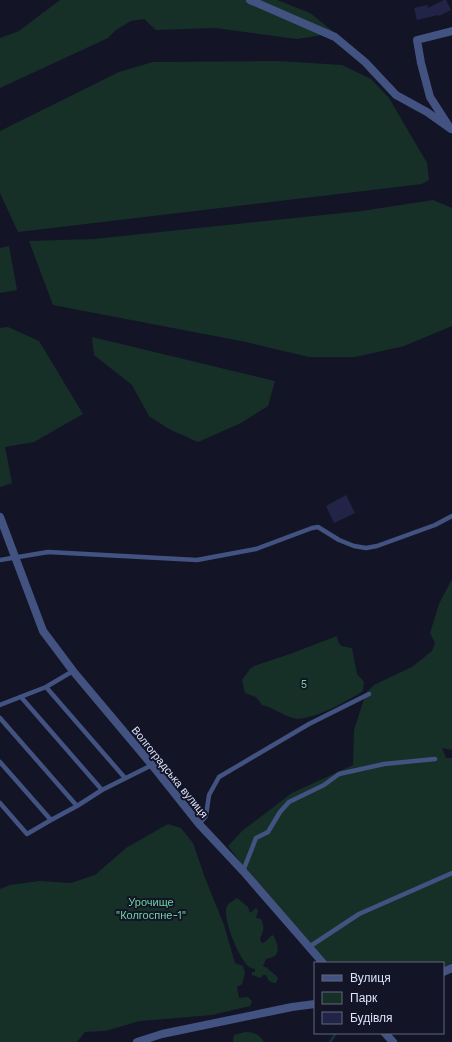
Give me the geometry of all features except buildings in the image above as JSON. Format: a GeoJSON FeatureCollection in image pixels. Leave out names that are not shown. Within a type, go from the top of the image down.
{"type":"FeatureCollection","features":[{"type":"Feature","properties":{"kind":"street"},"geometry":{"type":"LineString","coordinates":[[250,0],[335,37],[365,62],[396,95],[427,112],[452,130]]}},
{"type":"Feature","properties":{"kind":"street"},"geometry":{"type":"LineString","coordinates":[[452,31],[417,40],[421,63],[430,97],[452,130]]}},
{"type":"Feature","properties":{"kind":"street","name":"Волгоградська вулиця"},"geometry":{"type":"LineString","coordinates":[[0,517],[43,631],[73,671],[152,765],[199,824],[243,871],[322,962]]}},
{"type":"Feature","properties":{"kind":"street"},"geometry":{"type":"LineString","coordinates":[[137,1042],[162,1034],[292,1007],[314,1004]]}},
{"type":"Feature","properties":{"kind":"street"},"geometry":{"type":"LineString","coordinates":[[386,1034],[393,1042]]}},
{"type":"Feature","properties":{"kind":"lane"},"geometry":{"type":"LineString","coordinates":[[0,560],[48,552],[59,552],[197,560],[256,549],[318,527],[339,540],[354,546],[366,548],[377,546],[435,525],[452,516]]}},
{"type":"Feature","properties":{"kind":"lane"},"geometry":{"type":"LineString","coordinates":[[0,705],[46,687],[73,671]]}},
{"type":"Feature","properties":{"kind":"lane"},"geometry":{"type":"LineString","coordinates":[[46,687],[125,778]]}},
{"type":"Feature","properties":{"kind":"lane"},"geometry":{"type":"LineString","coordinates":[[199,824],[206,816],[210,795],[219,777],[309,724],[369,694]]}},
{"type":"Feature","properties":{"kind":"lane"},"geometry":{"type":"LineString","coordinates":[[21,697],[102,790]]}},
{"type":"Feature","properties":{"kind":"lane"},"geometry":{"type":"LineString","coordinates":[[0,718],[77,806]]}},
{"type":"Feature","properties":{"kind":"lane"},"geometry":{"type":"LineString","coordinates":[[243,871],[256,838],[268,832],[280,812],[289,802],[324,785],[339,774],[384,764],[435,759]]}},
{"type":"Feature","properties":{"kind":"lane"},"geometry":{"type":"LineString","coordinates":[[0,762],[51,820]]}},
{"type":"Feature","properties":{"kind":"lane"},"geometry":{"type":"LineString","coordinates":[[0,803],[27,834],[102,790],[152,765]]}},
{"type":"Feature","properties":{"kind":"lane"},"geometry":{"type":"LineString","coordinates":[[309,947],[359,914],[452,872]]}},
{"type":"Feature","properties":{"kind":"green space"},"geometry":{"type":"Polygon","coordinates":[[[60,0],[277,0],[310,13],[335,33],[297,39],[215,28],[156,30],[144,19],[131,21],[116,30],[108,38],[0,88],[0,38],[19,31],[60,0]]]}},
{"type":"Feature","properties":{"kind":"green space"},"geometry":{"type":"Polygon","coordinates":[[[278,61],[342,65],[371,79],[389,98],[427,163],[429,180],[422,184],[18,232],[0,193],[0,131],[119,72],[153,62],[278,61]]]}},
{"type":"Feature","properties":{"kind":"green space"},"geometry":{"type":"Polygon","coordinates":[[[433,200],[452,208],[452,326],[404,346],[355,357],[309,357],[246,342],[53,305],[29,241],[94,239],[362,211],[433,200]]]}},
{"type":"Feature","properties":{"kind":"green space"},"geometry":{"type":"Polygon","coordinates":[[[9,246],[17,290],[0,293],[0,248],[9,246]]]}},
{"type":"Feature","properties":{"kind":"green space"},"geometry":{"type":"Polygon","coordinates":[[[8,327],[39,341],[83,414],[34,442],[5,447],[12,483],[0,487],[0,328],[8,327]]]}},
{"type":"Feature","properties":{"kind":"green space"},"geometry":{"type":"Polygon","coordinates":[[[92,337],[275,381],[268,406],[241,423],[198,442],[169,429],[149,416],[132,385],[94,355],[92,337]]]}},
{"type":"Feature","properties":{"kind":"green space"},"geometry":{"type":"Polygon","coordinates":[[[452,579],[452,750],[442,748],[446,758],[452,758],[452,963],[444,967],[444,962],[327,962],[248,872],[228,846],[242,831],[292,793],[353,765],[354,730],[366,693],[374,685],[412,667],[432,651],[435,643],[430,633],[439,604],[452,579]]]}},
{"type":"Feature","properties":{"kind":"green space","name":"5"},"geometry":{"type":"Polygon","coordinates":[[[337,636],[341,645],[352,648],[357,674],[364,682],[363,691],[357,695],[329,710],[300,719],[293,718],[262,705],[256,697],[245,693],[242,680],[254,666],[337,636]]]}},
{"type":"Feature","properties":{"kind":"green space","name":"Урочище \"Колгоспне-1\""},"geometry":{"type":"Polygon","coordinates":[[[168,824],[181,828],[193,843],[224,925],[235,963],[243,966],[245,973],[242,984],[237,987],[239,998],[248,997],[252,1001],[250,1006],[212,1015],[140,1021],[105,1031],[85,1032],[77,1042],[0,1042],[0,889],[10,885],[39,881],[71,883],[95,875],[126,848],[168,824]]]}},
{"type":"Feature","properties":{"kind":"green space"},"geometry":{"type":"Polygon","coordinates":[[[237,898],[248,907],[250,913],[256,908],[258,910],[256,918],[261,919],[263,926],[260,940],[262,943],[273,935],[275,939],[278,947],[277,953],[275,956],[266,959],[263,966],[277,976],[278,978],[276,983],[269,981],[266,975],[263,975],[261,978],[252,975],[252,972],[255,972],[255,969],[248,966],[243,960],[236,946],[227,922],[226,909],[229,904],[237,898]]]}},
{"type":"Feature","properties":{"kind":"green space"},"geometry":{"type":"Polygon","coordinates":[[[245,1032],[256,1034],[261,1037],[264,1042],[233,1042],[234,1035],[245,1032]]]}},
{"type":"Feature","properties":{"kind":"waterway"},"geometry":{"type":"LineString","coordinates":[[330,1042],[335,1034]]}}]}
